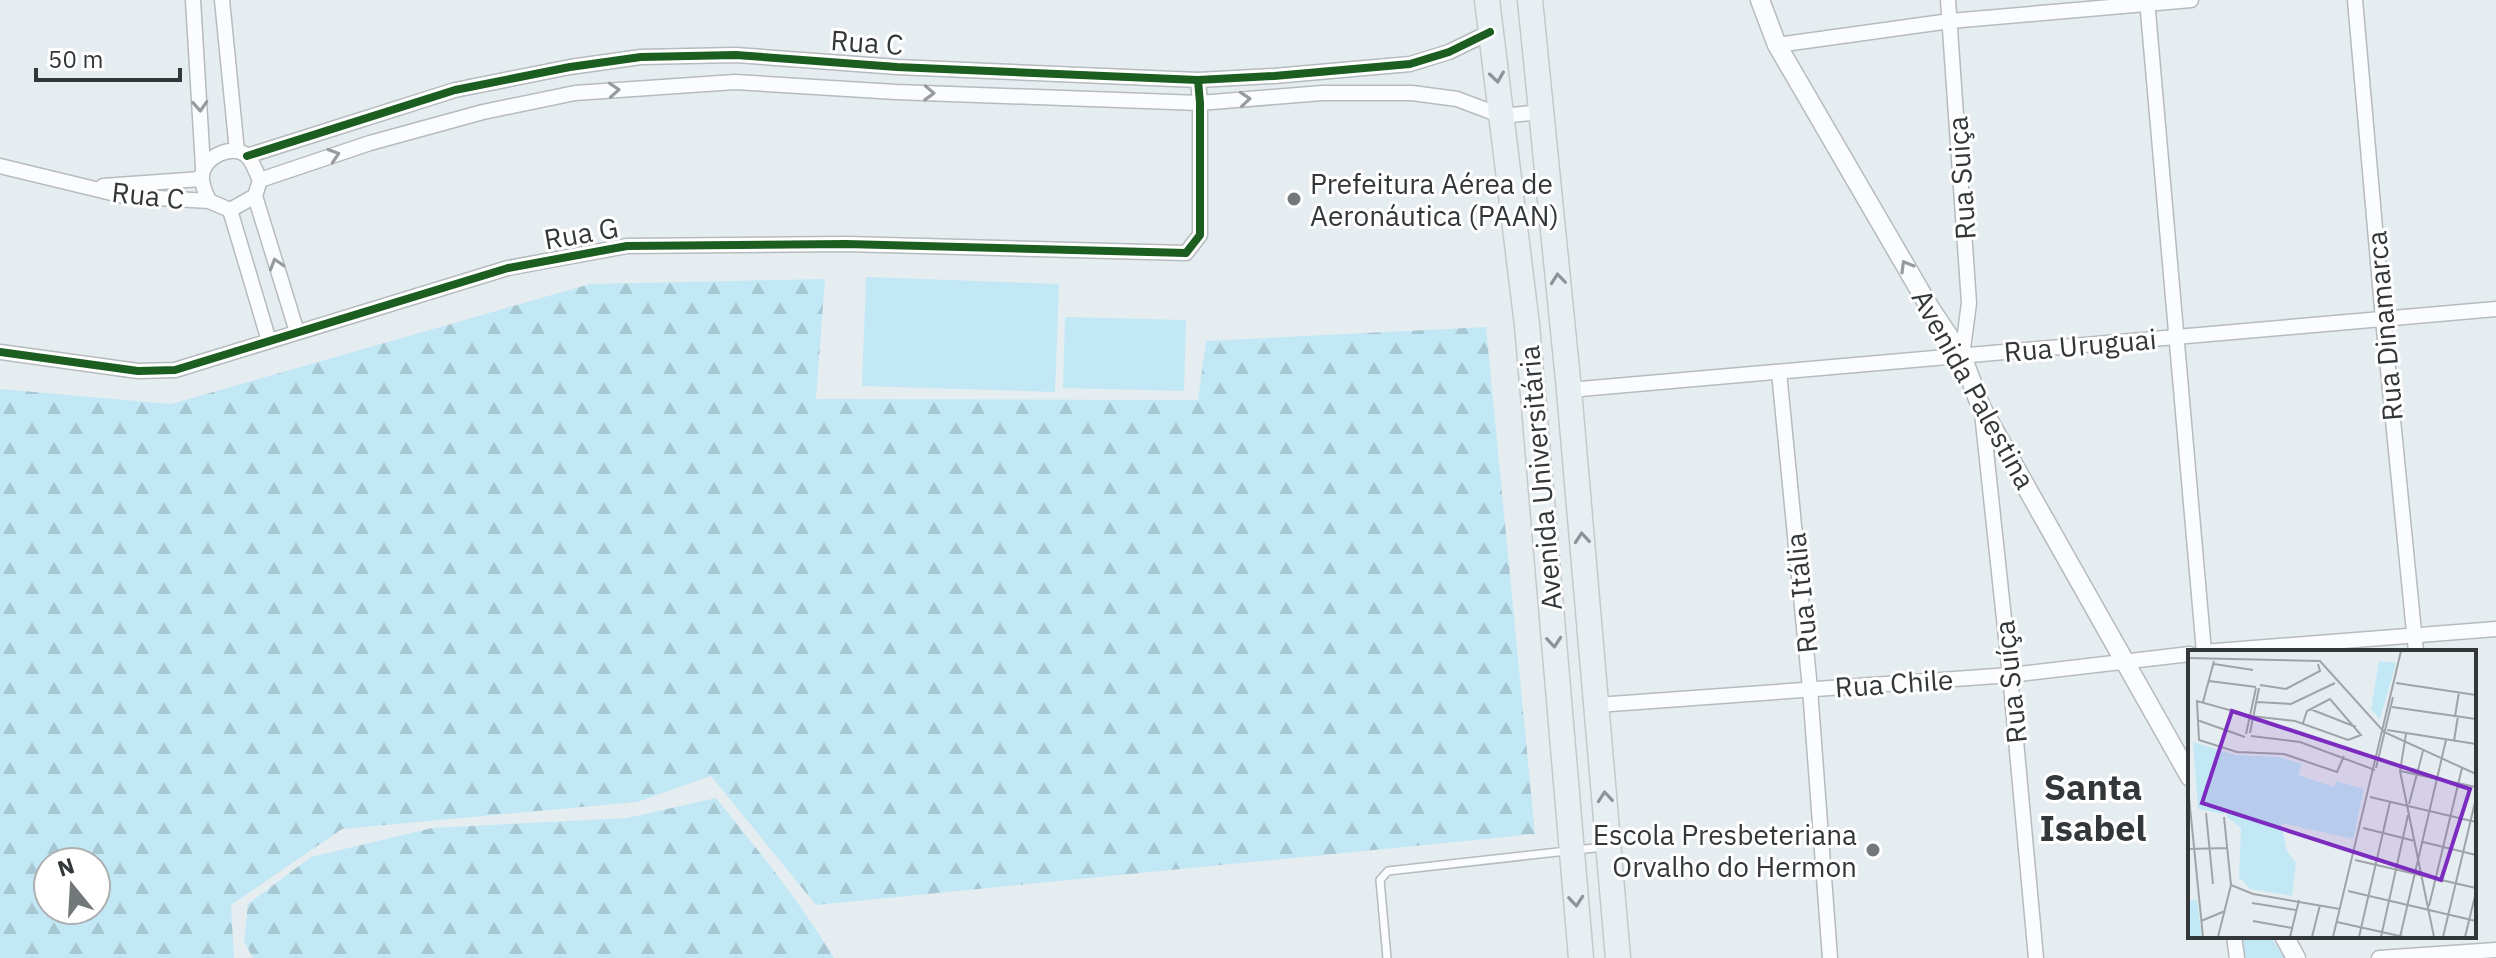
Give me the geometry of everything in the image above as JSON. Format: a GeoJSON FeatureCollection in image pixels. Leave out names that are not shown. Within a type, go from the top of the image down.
{"type":"FeatureCollection","features":[{"type":"Feature","properties":{"kind":"main road","name":"Avenida Universitária"},"geometry":{"type":"LineString","coordinates":[[1487,0],[1527,325],[1581,958]]}},
{"type":"Feature","properties":{"kind":"main road","name":"Avenida Universitária"},"geometry":{"type":"LineString","coordinates":[[1530,0],[1569,390],[1618,958]]}},
{"type":"Feature","properties":{"kind":"main road"},"geometry":{"type":"LineString","coordinates":[[1510,182],[1548,178]]}},
{"type":"Feature","properties":{"kind":"street"},"geometry":{"type":"LineString","coordinates":[[193,0],[202,173],[209,201],[230,210]]}},
{"type":"Feature","properties":{"kind":"street"},"geometry":{"type":"LineString","coordinates":[[222,0],[242,154],[260,180],[255,196],[297,332]]}},
{"type":"Feature","properties":{"kind":"street","name":"Avenida Palestina"},"geometry":{"type":"LineString","coordinates":[[1760,0],[1777,45],[1930,308],[1962,356],[1981,407],[2188,773]]}},
{"type":"Feature","properties":{"kind":"street","name":"Rua Suiça"},"geometry":{"type":"LineString","coordinates":[[1948,0],[1969,303],[1962,356]]}},
{"type":"Feature","properties":{"kind":"street"},"geometry":{"type":"LineString","coordinates":[[1777,45],[1950,21],[2191,0]]}},
{"type":"Feature","properties":{"kind":"street","name":"Rua Dinamarca"},"geometry":{"type":"LineString","coordinates":[[2355,0],[2415,644]]}},
{"type":"Feature","properties":{"kind":"street"},"geometry":{"type":"LineString","coordinates":[[2148,2],[2203,650]]}},
{"type":"Feature","properties":{"kind":"street","name":"Rua C"},"geometry":{"type":"LineString","coordinates":[[242,154],[455,90],[570,67],[641,57],[736,55],[897,67],[1198,80],[1410,64],[1449,52],[1490,32]]}},
{"type":"Feature","properties":{"kind":"street"},"geometry":{"type":"LineString","coordinates":[[1410,64],[1412,93]]}},
{"type":"Feature","properties":{"kind":"street"},"geometry":{"type":"LineString","coordinates":[[570,67],[575,93]]}},
{"type":"Feature","properties":{"kind":"street"},"geometry":{"type":"LineString","coordinates":[[896,92],[897,67]]}},
{"type":"Feature","properties":{"kind":"street"},"geometry":{"type":"LineString","coordinates":[[1322,72],[1322,93]]}},
{"type":"Feature","properties":{"kind":"street"},"geometry":{"type":"LineString","coordinates":[[1274,76],[1275,96]]}},
{"type":"Feature","properties":{"kind":"street"},"geometry":{"type":"LineString","coordinates":[[1198,80],[1200,103]]}},
{"type":"Feature","properties":{"kind":"street","name":"Rua C"},"geometry":{"type":"LineString","coordinates":[[260,180],[370,143],[483,112],[575,93],[735,82],[896,92],[1200,103],[1322,93],[1412,93],[1457,99],[1502,116]]}},
{"type":"Feature","properties":{"kind":"street","name":"Rua G"},"geometry":{"type":"LineString","coordinates":[[0,352],[138,371],[175,370],[508,268],[627,246],[846,244],[1186,253],[1200,235],[1200,103]]}},
{"type":"Feature","properties":{"kind":"street"},"geometry":{"type":"LineString","coordinates":[[1502,116],[1541,112]]}},
{"type":"Feature","properties":{"kind":"street"},"geometry":{"type":"LineString","coordinates":[[202,173],[217,154],[242,154]]}},
{"type":"Feature","properties":{"kind":"street","name":"Rua C"},"geometry":{"type":"LineString","coordinates":[[0,166],[124,196],[209,201]]}},
{"type":"Feature","properties":{"kind":"street","name":"Rua C"},"geometry":{"type":"LineString","coordinates":[[86,188],[202,173]]}},
{"type":"Feature","properties":{"kind":"street"},"geometry":{"type":"LineString","coordinates":[[230,210],[255,196]]}},
{"type":"Feature","properties":{"kind":"street"},"geometry":{"type":"LineString","coordinates":[[230,210],[269,341]]}},
{"type":"Feature","properties":{"kind":"street","name":"Rua Uruguai"},"geometry":{"type":"LineString","coordinates":[[1569,390],[2496,309]]}},
{"type":"Feature","properties":{"kind":"street","name":"Rua Itália"},"geometry":{"type":"LineString","coordinates":[[1779,372],[1810,689],[1830,958]]}},
{"type":"Feature","properties":{"kind":"street","name":"Rua Suíça"},"geometry":{"type":"LineString","coordinates":[[1981,407],[2036,958]]}},
{"type":"Feature","properties":{"kind":"street"},"geometry":{"type":"LineString","coordinates":[[2256,650],[2415,644],[2496,629]]}},
{"type":"Feature","properties":{"kind":"street","name":"Rua Chile"},"geometry":{"type":"LineString","coordinates":[[1597,705],[2010,675],[2188,654]]}},
{"type":"Feature","properties":{"kind":"street"},"geometry":{"type":"LineString","coordinates":[[2234,938],[2237,958]]}},
{"type":"Feature","properties":{"kind":"street"},"geometry":{"type":"LineString","coordinates":[[2285,938],[2296,958]]}},
{"type":"Feature","properties":{"kind":"street"},"geometry":{"type":"LineString","coordinates":[[2379,958],[2496,950]]}},
{"type":"Feature","properties":{"kind":"lane"},"geometry":{"type":"LineString","coordinates":[[1387,958],[1380,880],[1388,871],[1609,846]]}},
{"type":"Feature","properties":{"kind":"green space"},"geometry":{"type":"Polygon","coordinates":[[[866,277],[1059,284],[1055,392],[862,386],[866,277]]]}},
{"type":"Feature","properties":{"kind":"green space"},"geometry":{"type":"Polygon","coordinates":[[[825,279],[816,399],[1198,400],[1206,341],[1486,327],[1535,834],[816,905],[711,776],[637,802],[342,829],[231,905],[234,958],[0,958],[0,389],[171,404],[590,284],[825,279]]]}},
{"type":"Feature","properties":{"kind":"green space"},"geometry":{"type":"Polygon","coordinates":[[[1065,317],[1186,320],[1184,391],[1063,388],[1065,317]]]}},
{"type":"Feature","properties":{"kind":"green space"},"geometry":{"type":"Polygon","coordinates":[[[716,798],[763,856],[834,958],[253,958],[244,941],[248,904],[311,857],[432,828],[627,818],[716,798]]]}},
{"type":"Feature","properties":{"kind":"green space"},"geometry":{"type":"Polygon","coordinates":[[[2237,938],[2271,938],[2285,958],[2238,958],[2237,938]]]}},
{"type":"Feature","properties":{"kind":"cycle path"},"geometry":{"type":"LineString","coordinates":[[247,156],[455,90],[570,67],[641,57],[736,55],[897,67],[1198,80],[1410,64],[1449,52],[1490,32]]}},
{"type":"Feature","properties":{"kind":"cycle path"},"geometry":{"type":"LineString","coordinates":[[0,352],[138,371],[175,370],[508,268],[627,246],[846,244],[1186,253],[1200,235],[1198,80]]}},
{"type":"Feature","properties":{"kind":"place","name":"Prefeitura Aérea de Aeronáutica (PAAN)"},"geometry":{"type":"Point","coordinates":[1294,199]}},
{"type":"Feature","properties":{"kind":"place","name":"Escola Presbeteriana Orvalho do Hermon"},"geometry":{"type":"Point","coordinates":[1873,850]}},
{"type":"Feature","properties":{"kind":"district","name":"Santa Isabel"},"geometry":{"type":"Point","coordinates":[2093,806]}}]}
